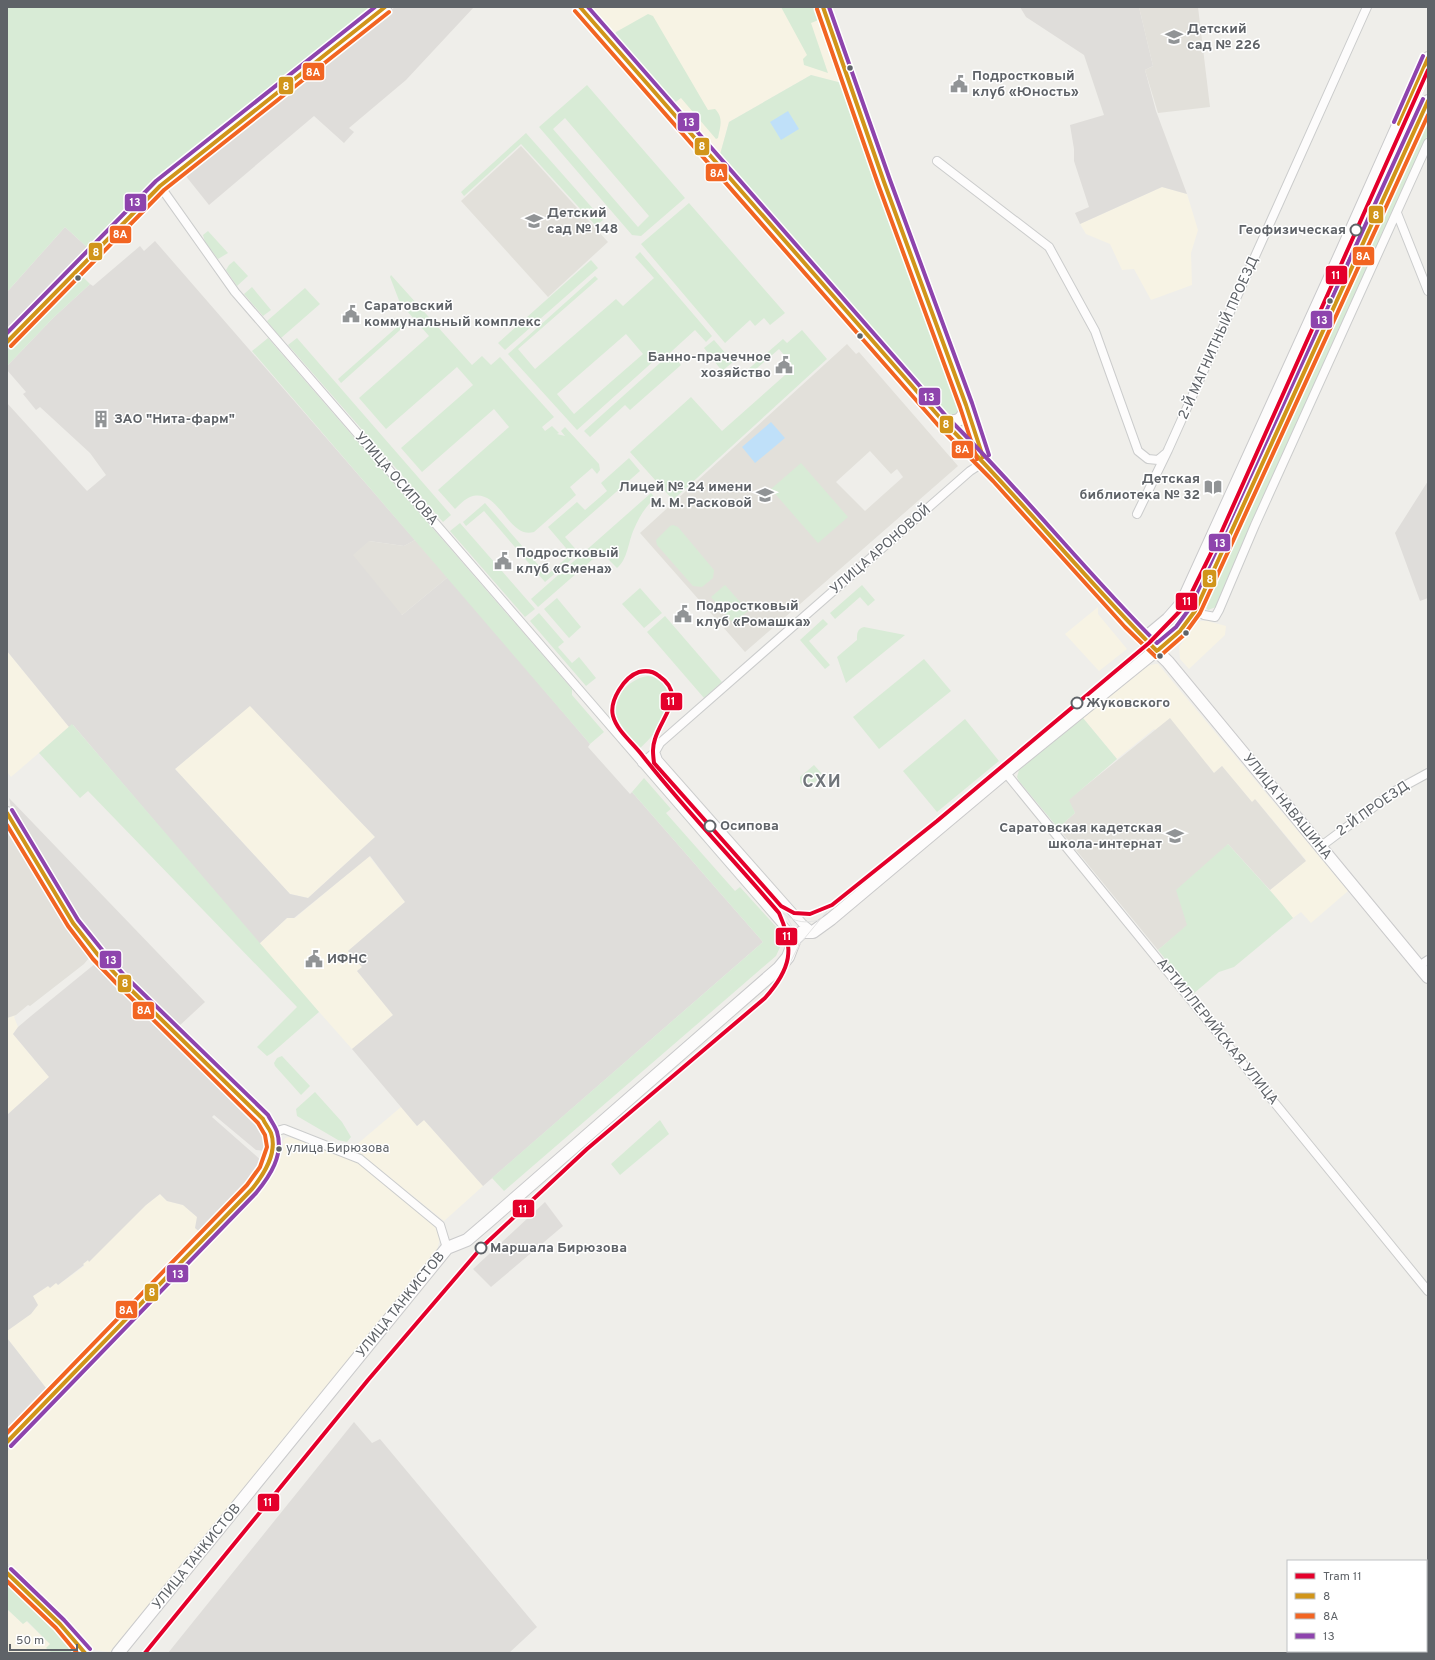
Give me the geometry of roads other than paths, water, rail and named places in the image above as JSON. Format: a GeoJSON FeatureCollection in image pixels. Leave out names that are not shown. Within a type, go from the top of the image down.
{"type":"FeatureCollection","features":[{"type":"Feature","properties":{"kind":"main road"},"geometry":{"type":"LineString","coordinates":[[7,342],[160,186],[385,7]]}},
{"type":"Feature","properties":{"kind":"main road","name":"УЛИЦА НАВАШИНА"},"geometry":{"type":"LineString","coordinates":[[580,7],[942,420],[984,462],[1144,639],[1157,651],[1320,847],[1423,963],[1428,977]]}},
{"type":"Feature","properties":{"kind":"main road"},"geometry":{"type":"LineString","coordinates":[[823,7],[884,182],[966,405],[984,462]]}},
{"type":"Feature","properties":{"kind":"main road"},"geometry":{"type":"LineString","coordinates":[[1144,639],[1168,619],[1182,603],[1342,252],[1428,58]]}},
{"type":"Feature","properties":{"kind":"main road","name":"УЛИЦА ТАНКИСТОВ"},"geometry":{"type":"LineString","coordinates":[[118,1653],[447,1248],[467,1240],[779,968],[788,957],[803,932],[1157,651],[1180,631],[1195,611],[1428,100]]}},
{"type":"Feature","properties":{"kind":"main road"},"geometry":{"type":"LineString","coordinates":[[942,420],[952,422],[959,420],[964,415],[966,405]]}},
{"type":"Feature","properties":{"kind":"main road"},"geometry":{"type":"LineString","coordinates":[[7,813],[73,923],[98,955],[120,979],[263,1119],[271,1133],[273,1145],[270,1159],[264,1172],[252,1189],[7,1442]]}},
{"type":"Feature","properties":{"kind":"main road"},"geometry":{"type":"LineString","coordinates":[[7,1573],[60,1624],[85,1653]]}},
{"type":"Feature","properties":{"kind":"street","name":"2-Й МАГНИТНЫЙ ПРОЕЗД"},"geometry":{"type":"LineString","coordinates":[[1137,514],[1168,450],[1367,7]]}},
{"type":"Feature","properties":{"kind":"street"},"geometry":{"type":"LineString","coordinates":[[1182,603],[1204,615],[1215,617],[1219,610],[1255,525],[1428,143]]}},
{"type":"Feature","properties":{"kind":"street"},"geometry":{"type":"LineString","coordinates":[[937,161],[1049,248],[1095,331],[1138,452],[1148,459],[1158,460],[1168,450]]}},
{"type":"Feature","properties":{"kind":"street","name":"УЛИЦА ОСИПОВА"},"geometry":{"type":"LineString","coordinates":[[160,186],[234,292],[642,763],[803,932]]}},
{"type":"Feature","properties":{"kind":"street"},"geometry":{"type":"LineString","coordinates":[[1397,213],[1428,291]]}},
{"type":"Feature","properties":{"kind":"street","name":"УЛИЦА АРОНОВОЙ"},"geometry":{"type":"LineString","coordinates":[[655,752],[660,743],[959,481],[984,462]]}},
{"type":"Feature","properties":{"kind":"street"},"geometry":{"type":"LineString","coordinates":[[642,763],[655,752],[658,760],[803,932]]}},
{"type":"Feature","properties":{"kind":"street","name":"АРТИЛЛЕРИЙСКАЯ УЛИЦА"},"geometry":{"type":"LineString","coordinates":[[1005,772],[1428,1291]]}},
{"type":"Feature","properties":{"kind":"street","name":"2-Й ПРОЕЗД"},"geometry":{"type":"LineString","coordinates":[[1320,847],[1395,791],[1428,773]]}},
{"type":"Feature","properties":{"kind":"street"},"geometry":{"type":"LineString","coordinates":[[271,1133],[284,1129],[360,1159],[440,1225],[447,1248]]}},
{"type":"Feature","properties":{"kind":"water"},"geometry":{"type":"Polygon","coordinates":[[[788,111],[799,129],[781,140],[770,122],[788,111]]]}},
{"type":"Feature","properties":{"kind":"water"},"geometry":{"type":"Polygon","coordinates":[[[771,422],[785,438],[755,463],[742,447],[771,422]]]}},
{"type":"Feature","properties":{"kind":"tram line","name":"11"},"geometry":{"type":"LineString","coordinates":[[145,1653],[368,1380],[482,1247],[587,1149],[765,998],[774,987],[785,968],[788,958],[787,937],[779,913],[675,795],[618,727],[612,710],[613,704],[623,684],[633,675],[645,671],[654,673],[667,683],[671,691],[672,698],[667,714],[658,730],[654,742],[654,763],[781,906],[794,913],[810,914],[832,905],[937,821],[1149,643],[1180,611],[1189,598],[1221,533],[1428,70]]}},
{"type":"Feature","properties":{"kind":"tram line"},"geometry":{"type":"LineString","coordinates":[[771,904],[798,921],[811,922],[819,920]]}},
{"type":"Feature","properties":{"kind":"tram line"},"geometry":{"type":"LineString","coordinates":[[785,973],[799,945],[832,905]]}},
{"type":"Feature","properties":{"kind":"tram line"},"geometry":{"type":"LineString","coordinates":[[787,917],[797,936],[799,948]]}},
{"type":"Feature","properties":{"kind":"place","name":"Детский сад № 226"},"geometry":{"type":"Point","coordinates":[1174,37]}},
{"type":"Feature","properties":{"kind":"place","name":"Подростковый клуб «Юность»"},"geometry":{"type":"Point","coordinates":[959,84]}},
{"type":"Feature","properties":{"kind":"place","name":"Детский сад № 148"},"geometry":{"type":"Point","coordinates":[534,221]}},
{"type":"Feature","properties":{"kind":"place","name":"Геофизическая"},"geometry":{"type":"Point","coordinates":[1356,230]}},
{"type":"Feature","properties":{"kind":"place","name":"Саратовский коммунальный комплекс"},"geometry":{"type":"Point","coordinates":[351,314]}},
{"type":"Feature","properties":{"kind":"place","name":"Банно-прачечное хозяйство"},"geometry":{"type":"Point","coordinates":[784,365]}},
{"type":"Feature","properties":{"kind":"place","name":"ЗАО \"Нита-фарм\""},"geometry":{"type":"Point","coordinates":[101,419]}},
{"type":"Feature","properties":{"kind":"place","name":"Детская библиотека № 32"},"geometry":{"type":"Point","coordinates":[1213,487]}},
{"type":"Feature","properties":{"kind":"place","name":"Лицей № 24 имени М. М. Расковой"},"geometry":{"type":"Point","coordinates":[765,495]}},
{"type":"Feature","properties":{"kind":"place","name":"Подростковый клуб «Смена»"},"geometry":{"type":"Point","coordinates":[503,561]}},
{"type":"Feature","properties":{"kind":"place","name":"Подростковый клуб «Ромашка»"},"geometry":{"type":"Point","coordinates":[683,614]}},
{"type":"Feature","properties":{"kind":"place","name":"Жуковского"},"geometry":{"type":"Point","coordinates":[1077,703]}},
{"type":"Feature","properties":{"kind":"place","name":"Осипова"},"geometry":{"type":"Point","coordinates":[710,826]}},
{"type":"Feature","properties":{"kind":"place","name":"Саратовская кадетская школа-интернат"},"geometry":{"type":"Point","coordinates":[1175,836]}},
{"type":"Feature","properties":{"kind":"place","name":"ИФНС"},"geometry":{"type":"Point","coordinates":[314,959]}},
{"type":"Feature","properties":{"kind":"place","name":"улица Бирюзова"},"geometry":{"type":"Point","coordinates":[279,1149]}},
{"type":"Feature","properties":{"kind":"place","name":"Маршала Бирюзова"},"geometry":{"type":"Point","coordinates":[481,1248]}},
{"type":"Feature","properties":{"kind":"district","name":"СХИ"},"geometry":{"type":"Point","coordinates":[822,782]}}]}
